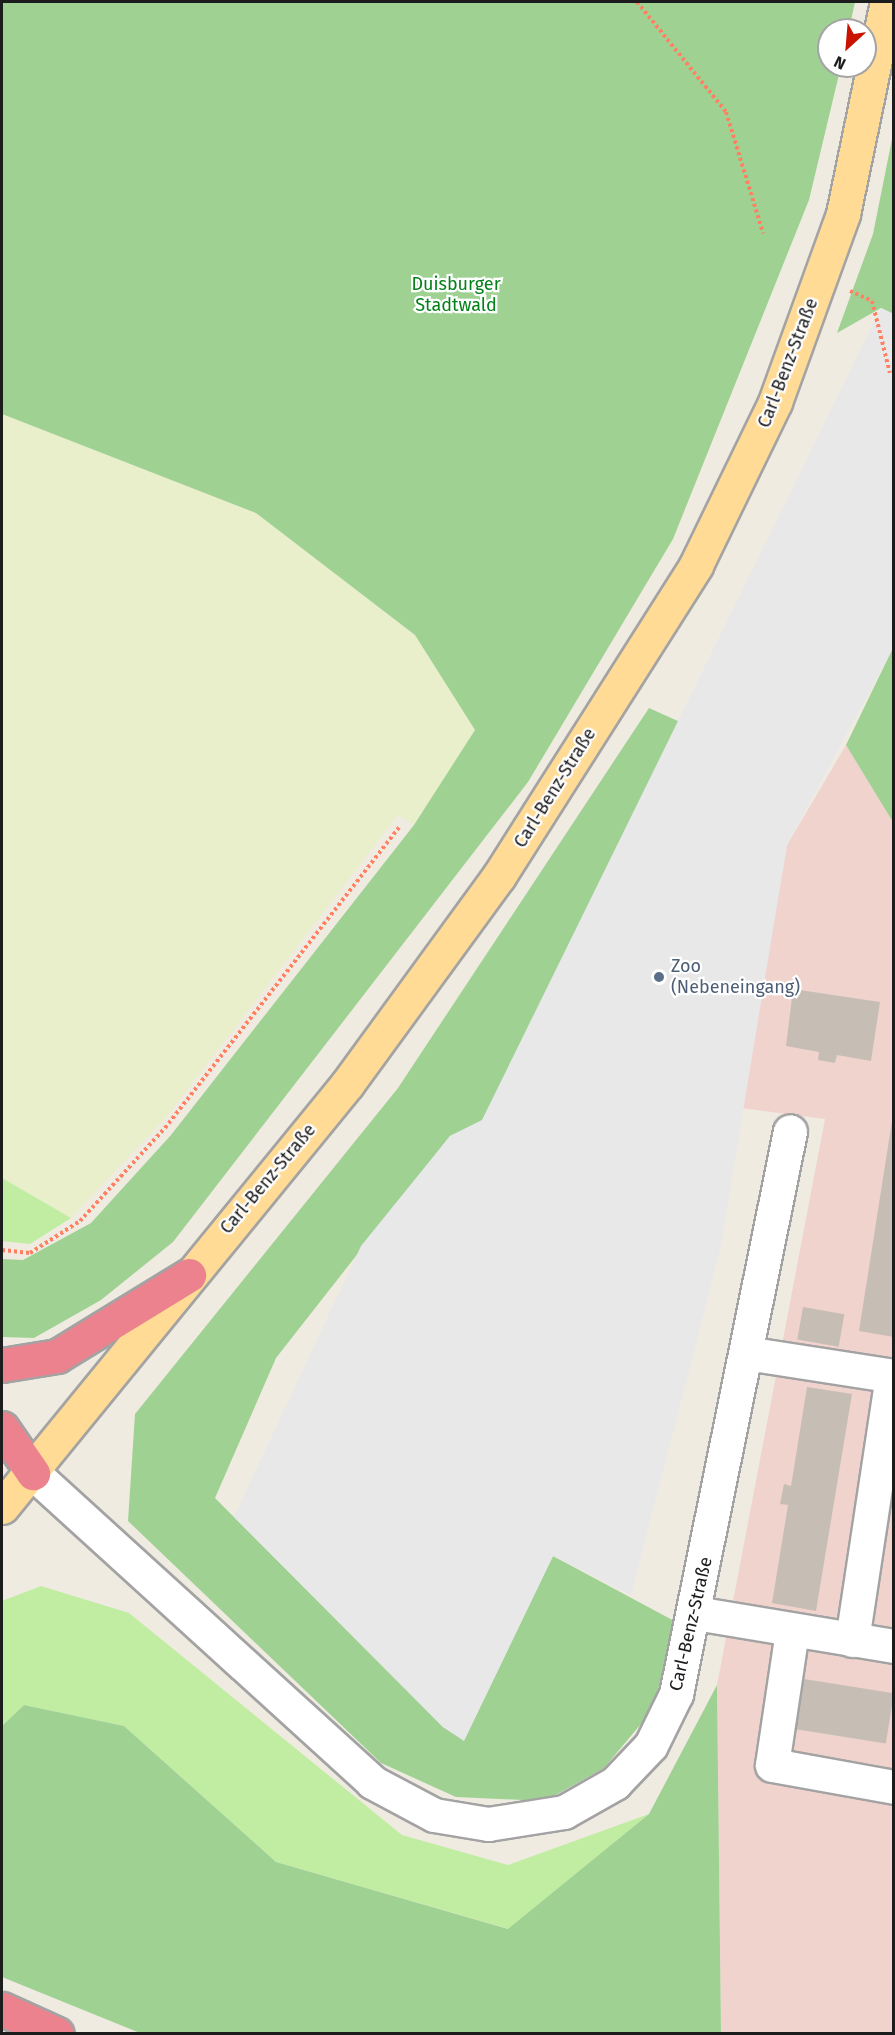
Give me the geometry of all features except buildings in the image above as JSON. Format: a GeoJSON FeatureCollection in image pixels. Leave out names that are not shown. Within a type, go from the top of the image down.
{"type":"FeatureCollection","features":[{"type":"Feature","properties":{"kind":"highway"},"geometry":{"type":"LineString","coordinates":[[2,1365],[57,1356],[189,1275]]}},
{"type":"Feature","properties":{"kind":"highway"},"geometry":{"type":"LineString","coordinates":[[2,1428],[33,1473]]}},
{"type":"Feature","properties":{"kind":"highway"},"geometry":{"type":"LineString","coordinates":[[2,1456],[33,1473]]}},
{"type":"Feature","properties":{"kind":"highway"},"geometry":{"type":"LineString","coordinates":[[2,2009],[57,2034]]}},
{"type":"Feature","properties":{"kind":"main road","name":"Carl-Benz-Straße"},"geometry":{"type":"LineString","coordinates":[[2,1507],[33,1473],[189,1275],[348,1083],[499,876],[696,565],[775,402],[843,214],[887,2]]}},
{"type":"Feature","properties":{"kind":"street","name":"Carl-Benz-Straße"},"geometry":{"type":"LineString","coordinates":[[33,1473],[372,1782],[434,1815],[488,1824],[564,1812],[615,1783],[651,1745],[676,1694],[695,1613],[790,1131]]}},
{"type":"Feature","properties":{"kind":"street"},"geometry":{"type":"LineString","coordinates":[[746,1353],[893,1376],[852,1640]]}},
{"type":"Feature","properties":{"kind":"street"},"geometry":{"type":"LineString","coordinates":[[695,1613],[792,1631],[894,1646]]}},
{"type":"Feature","properties":{"kind":"street"},"geometry":{"type":"LineString","coordinates":[[792,1631],[772,1765],[894,1787]]}},
{"type":"Feature","properties":{"kind":"path"},"geometry":{"type":"LineString","coordinates":[[636,2],[726,112],[763,232]]}},
{"type":"Feature","properties":{"kind":"path"},"geometry":{"type":"LineString","coordinates":[[821,277],[872,301],[890,373],[894,366]]}},
{"type":"Feature","properties":{"kind":"path"},"geometry":{"type":"LineString","coordinates":[[2,1250],[30,1253],[80,1221],[165,1128],[399,827]]}},
{"type":"Feature","properties":{"kind":"shaded area","name":"Zoo (Nebeneingang)"},"geometry":{"type":"Polygon","coordinates":[[[881,308],[894,314],[893,648],[787,845],[720,1250],[631,1595],[553,1556],[464,1741],[443,1727],[234,1517],[361,1246],[450,1136],[482,1120],[881,308]]]}},
{"type":"Feature","properties":{"kind":"shaded area"},"geometry":{"type":"Polygon","coordinates":[[[846,745],[894,822],[893,2033],[721,2034],[717,1685],[825,1119],[741,1108],[787,845],[846,745]]]}},
{"type":"Feature","properties":{"kind":"green space","name":"Duisburger Stadtwald"},"geometry":{"type":"Polygon","coordinates":[[[2,2],[855,2],[852,18],[817,18],[817,78],[838,78],[809,200],[673,539],[528,782],[173,1242],[101,1300],[34,1338],[2,1337],[2,1259],[23,1260],[91,1223],[171,1135],[414,825],[475,730],[415,635],[256,513],[2,414],[2,2]]]}},
{"type":"Feature","properties":{"kind":"green space"},"geometry":{"type":"Polygon","coordinates":[[[893,134],[893,314],[881,308],[837,333],[873,234],[893,134]]]}},
{"type":"Feature","properties":{"kind":"green space"},"geometry":{"type":"Polygon","coordinates":[[[2,414],[256,513],[415,635],[476,730],[414,825],[398,815],[168,1115],[71,1218],[2,1178],[2,414]]]}},
{"type":"Feature","properties":{"kind":"green space"},"geometry":{"type":"Polygon","coordinates":[[[893,648],[893,822],[846,745],[893,648]]]}},
{"type":"Feature","properties":{"kind":"green space"},"geometry":{"type":"Polygon","coordinates":[[[649,708],[680,722],[482,1121],[450,1136],[276,1358],[215,1498],[443,1727],[464,1740],[553,1556],[678,1623],[651,1712],[604,1768],[545,1801],[456,1797],[381,1763],[128,1521],[135,1414],[398,1088],[649,708]]]}},
{"type":"Feature","properties":{"kind":"green space"},"geometry":{"type":"Polygon","coordinates":[[[2,1178],[71,1218],[30,1244],[2,1241],[2,1178]]]}},
{"type":"Feature","properties":{"kind":"green space"},"geometry":{"type":"Polygon","coordinates":[[[41,1586],[129,1613],[402,1835],[508,1865],[649,1814],[509,1929],[276,1862],[124,1726],[24,1705],[2,1726],[2,1601],[41,1586]]]}},
{"type":"Feature","properties":{"kind":"green space"},"geometry":{"type":"Polygon","coordinates":[[[717,1685],[721,2033],[140,2033],[2,1977],[2,1726],[24,1705],[124,1726],[276,1862],[508,1929],[649,1814],[717,1685]]]}},
{"type":"Feature","properties":{"kind":"place","name":"Zoo (Nebeneingang)"},"geometry":{"type":"Point","coordinates":[659,977]}}]}
